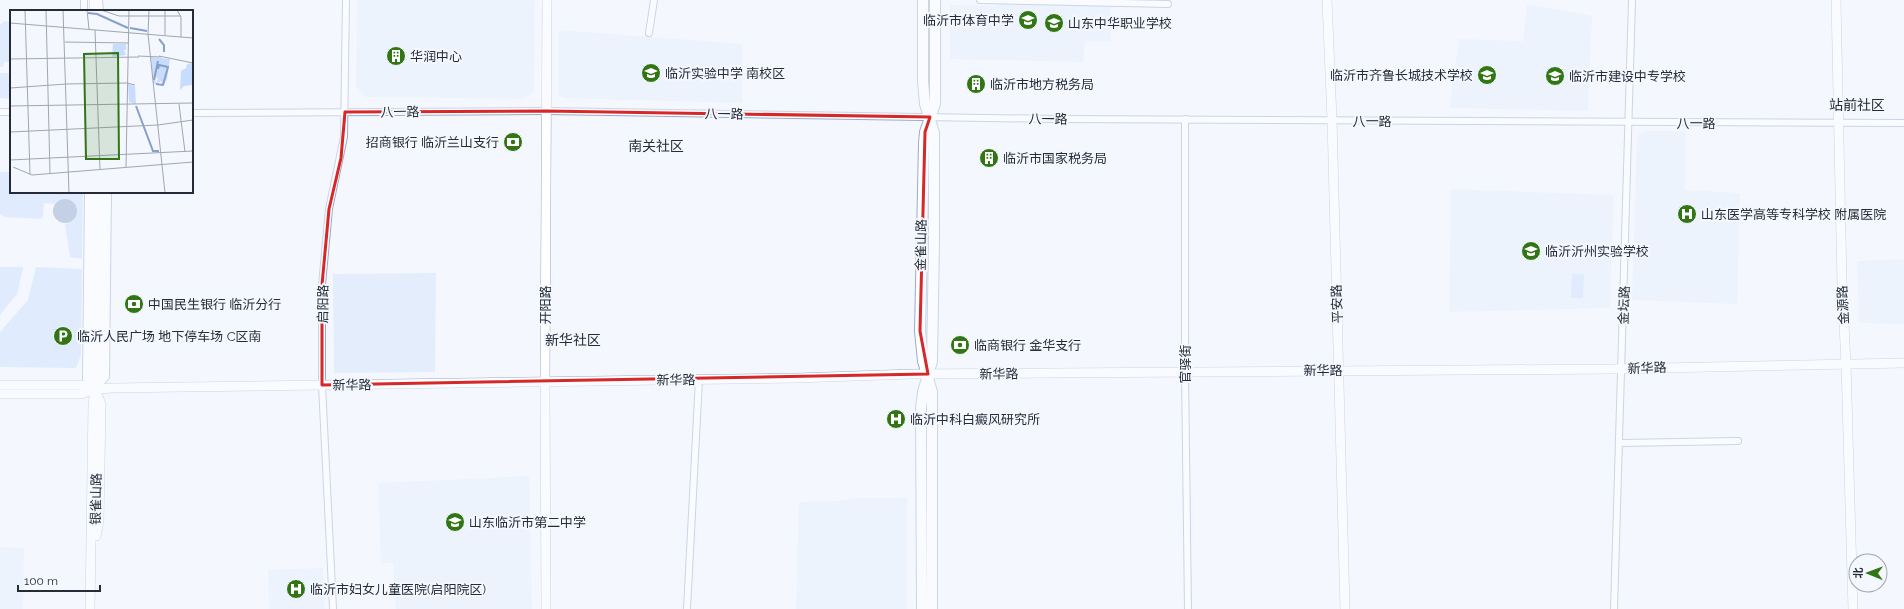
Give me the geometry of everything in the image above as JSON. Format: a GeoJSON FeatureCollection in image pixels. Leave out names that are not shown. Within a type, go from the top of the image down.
{"type":"FeatureCollection","features":[{"type":"Feature","properties":{"kind":"main road"},"geometry":{"type":"LineString","coordinates":[[88,0],[89,10]]}},
{"type":"Feature","properties":{"kind":"main road"},"geometry":{"type":"LineString","coordinates":[[94,0],[95,10]]}},
{"type":"Feature","properties":{"kind":"main road","name":"开阳路"},"geometry":{"type":"LineString","coordinates":[[546,609],[545,382],[547,0]]}},
{"type":"Feature","properties":{"kind":"main road","name":"金雀山路"},"geometry":{"type":"LineString","coordinates":[[922,609],[921,408],[932,361],[934,242],[934,133],[925,104],[923,82],[923,0]]}},
{"type":"Feature","properties":{"kind":"main road","name":"金雀山路"},"geometry":{"type":"LineString","coordinates":[[930,117],[935,104],[935,0]]}},
{"type":"Feature","properties":{"kind":"main road","name":"平安路"},"geometry":{"type":"LineString","coordinates":[[1327,0],[1332,120],[1345,609]]}},
{"type":"Feature","properties":{"kind":"main road","name":"金源路"},"geometry":{"type":"LineString","coordinates":[[1836,0],[1842,283],[1846,364],[1853,609]]}},
{"type":"Feature","properties":{"kind":"main road","name":"银雀山路"},"geometry":{"type":"LineString","coordinates":[[94,609],[96,536],[99,521],[101,404],[93,379],[95,193]]}},
{"type":"Feature","properties":{"kind":"main road","name":"银雀山路"},"geometry":{"type":"LineString","coordinates":[[90,609],[93,405],[95,389],[100,378],[102,193]]}},
{"type":"Feature","properties":{"kind":"main road","name":"新华路"},"geometry":{"type":"LineString","coordinates":[[0,394],[81,394],[95,389],[928,374],[1622,369],[1904,363]]}},
{"type":"Feature","properties":{"kind":"main road","name":"金雀山路"},"geometry":{"type":"LineString","coordinates":[[928,374],[932,392],[932,609]]}},
{"type":"Feature","properties":{"kind":"main road","name":"新华路"},"geometry":{"type":"LineString","coordinates":[[0,386],[82,384],[95,389]]}},
{"type":"Feature","properties":{"kind":"street"},"geometry":{"type":"LineString","coordinates":[[99,0],[100,10]]}},
{"type":"Feature","properties":{"kind":"street","name":"启阳路"},"geometry":{"type":"LineString","coordinates":[[333,609],[322,385],[323,278],[329,209],[341,158],[345,112],[346,0]]}},
{"type":"Feature","properties":{"kind":"street"},"geometry":{"type":"LineString","coordinates":[[649,33],[654,0]]}},
{"type":"Feature","properties":{"kind":"street"},"geometry":{"type":"LineString","coordinates":[[980,0],[1168,4]]}},
{"type":"Feature","properties":{"kind":"street","name":"金坛路"},"geometry":{"type":"LineString","coordinates":[[1614,609],[1632,0]]}},
{"type":"Feature","properties":{"kind":"street","name":"八一路"},"geometry":{"type":"LineString","coordinates":[[193,113],[546,111],[1185,120],[1904,123]]}},
{"type":"Feature","properties":{"kind":"street"},"geometry":{"type":"LineString","coordinates":[[2,112],[10,112]]}},
{"type":"Feature","properties":{"kind":"street","name":"官驿街"},"geometry":{"type":"LineString","coordinates":[[1185,120],[1185,371],[1188,609]]}},
{"type":"Feature","properties":{"kind":"street"},"geometry":{"type":"LineString","coordinates":[[88,193],[86,380],[95,389]]}},
{"type":"Feature","properties":{"kind":"street"},"geometry":{"type":"LineString","coordinates":[[86,609],[89,405],[95,389],[106,377],[108,193]]}},
{"type":"Feature","properties":{"kind":"street"},"geometry":{"type":"LineString","coordinates":[[687,609],[699,379]]}},
{"type":"Feature","properties":{"kind":"street"},"geometry":{"type":"LineString","coordinates":[[1620,443],[1738,441]]}},
{"type":"Feature","properties":{"kind":"highlighted area"},"geometry":{"type":"Polygon","coordinates":[[[546,111],[930,117],[925,132],[920,331],[928,374],[322,385],[322,285],[329,209],[341,158],[345,112],[546,111]]]}},
{"type":"Feature","properties":{"kind":"shaded area"},"geometry":{"type":"Polygon","coordinates":[[[357,0],[535,0],[534,93],[521,99],[365,97],[356,86],[357,0]]]}},
{"type":"Feature","properties":{"kind":"shaded area","name":"山东中华职业学校"},"geometry":{"type":"Polygon","coordinates":[[[997,0],[1111,0],[1111,42],[1085,41],[1083,62],[950,59],[950,5],[997,6],[997,0]]]}},
{"type":"Feature","properties":{"kind":"shaded area"},"geometry":{"type":"Polygon","coordinates":[[[1527,4],[1592,16],[1588,111],[1449,108],[1459,39],[1523,41],[1527,4]]]}},
{"type":"Feature","properties":{"kind":"shaded area"},"geometry":{"type":"Polygon","coordinates":[[[4,21],[10,22],[10,62],[4,62],[3,67],[0,67],[0,25],[4,21]]]}},
{"type":"Feature","properties":{"kind":"shaded area","name":"临沂实验中学 南校区"},"geometry":{"type":"Polygon","coordinates":[[[559,30],[743,44],[742,103],[563,98],[559,95],[559,30]]]}},
{"type":"Feature","properties":{"kind":"shaded area"},"geometry":{"type":"Polygon","coordinates":[[[0,73],[10,73],[10,99],[0,98],[0,73]]]}},
{"type":"Feature","properties":{"kind":"shaded area","name":"山东医学高等专科学校 附属医院"},"geometry":{"type":"Polygon","coordinates":[[[1644,131],[1686,131],[1685,190],[1740,193],[1737,304],[1632,300],[1637,136],[1644,131]]]}},
{"type":"Feature","properties":{"kind":"shaded area"},"geometry":{"type":"Polygon","coordinates":[[[0,172],[10,172],[10,193],[83,193],[82,259],[70,257],[65,224],[70,223],[57,201],[55,204],[44,203],[43,216],[40,219],[5,217],[0,214],[0,172]]]}},
{"type":"Feature","properties":{"kind":"shaded area","name":"临沂沂州实验学校"},"geometry":{"type":"Polygon","coordinates":[[[1451,189],[1614,195],[1610,308],[1449,312],[1451,189]]]}},
{"type":"Feature","properties":{"kind":"shaded area"},"geometry":{"type":"Polygon","coordinates":[[[65,199],[74,202],[77,211],[74,220],[65,223],[56,220],[53,211],[56,202],[65,199]]]}},
{"type":"Feature","properties":{"kind":"shaded area"},"geometry":{"type":"Polygon","coordinates":[[[1904,259],[1904,324],[1859,323],[1857,261],[1904,259]]]}},
{"type":"Feature","properties":{"kind":"shaded area"},"geometry":{"type":"Polygon","coordinates":[[[0,267],[23,267],[23,269],[17,294],[0,315],[0,267]]]}},
{"type":"Feature","properties":{"kind":"shaded area"},"geometry":{"type":"Polygon","coordinates":[[[36,267],[82,269],[81,355],[76,368],[0,367],[0,332],[28,300],[36,267]]]}},
{"type":"Feature","properties":{"kind":"shaded area"},"geometry":{"type":"Polygon","coordinates":[[[436,273],[435,372],[334,373],[333,274],[436,273]]]}},
{"type":"Feature","properties":{"kind":"shaded area"},"geometry":{"type":"Polygon","coordinates":[[[1572,274],[1584,274],[1583,298],[1571,298],[1572,274]]]}},
{"type":"Feature","properties":{"kind":"shaded area","name":"山东临沂市第二中学"},"geometry":{"type":"Polygon","coordinates":[[[529,476],[532,609],[396,609],[393,563],[381,563],[378,483],[529,476]]]}},
{"type":"Feature","properties":{"kind":"shaded area"},"geometry":{"type":"Polygon","coordinates":[[[856,498],[907,498],[907,609],[796,609],[799,502],[838,501],[856,498]]]}},
{"type":"Feature","properties":{"kind":"shaded area"},"geometry":{"type":"Polygon","coordinates":[[[0,547],[24,548],[23,609],[0,609],[0,547]]]}},
{"type":"Feature","properties":{"kind":"shaded area","name":"临沂市妇女儿童医院(启阳院区)"},"geometry":{"type":"Polygon","coordinates":[[[323,568],[325,609],[269,609],[268,570],[323,568]]]}},
{"type":"Feature","properties":{"kind":"place","name":"临沂市体育中学"},"geometry":{"type":"Point","coordinates":[1028,20]}},
{"type":"Feature","properties":{"kind":"place","name":"山东中华职业学校"},"geometry":{"type":"Point","coordinates":[1054,23]}},
{"type":"Feature","properties":{"kind":"place","name":"华润中心"},"geometry":{"type":"Point","coordinates":[396,56]}},
{"type":"Feature","properties":{"kind":"place","name":"临沂实验中学 南校区"},"geometry":{"type":"Point","coordinates":[651,73]}},
{"type":"Feature","properties":{"kind":"place","name":"临沂市齐鲁长城技术学校"},"geometry":{"type":"Point","coordinates":[1487,75]}},
{"type":"Feature","properties":{"kind":"place","name":"临沂市建设中专学校"},"geometry":{"type":"Point","coordinates":[1555,76]}},
{"type":"Feature","properties":{"kind":"place","name":"临沂市地方税务局"},"geometry":{"type":"Point","coordinates":[976,84]}},
{"type":"Feature","properties":{"kind":"place","name":"招商银行 临沂兰山支行"},"geometry":{"type":"Point","coordinates":[513,142]}},
{"type":"Feature","properties":{"kind":"place","name":"临沂市国家税务局"},"geometry":{"type":"Point","coordinates":[989,158]}},
{"type":"Feature","properties":{"kind":"place","name":"山东医学高等专科学校 附属医院"},"geometry":{"type":"Point","coordinates":[1687,214]}},
{"type":"Feature","properties":{"kind":"place","name":"临沂沂州实验学校"},"geometry":{"type":"Point","coordinates":[1531,251]}},
{"type":"Feature","properties":{"kind":"place","name":"中国民生银行 临沂分行"},"geometry":{"type":"Point","coordinates":[134,304]}},
{"type":"Feature","properties":{"kind":"place","name":"临沂人民广场 地下停车场 C区南"},"geometry":{"type":"Point","coordinates":[63,336]}},
{"type":"Feature","properties":{"kind":"place","name":"临商银行 金华支行"},"geometry":{"type":"Point","coordinates":[960,345]}},
{"type":"Feature","properties":{"kind":"place","name":"临沂中科白癜风研究所"},"geometry":{"type":"Point","coordinates":[896,419]}},
{"type":"Feature","properties":{"kind":"place","name":"山东临沂市第二中学"},"geometry":{"type":"Point","coordinates":[455,522]}},
{"type":"Feature","properties":{"kind":"place","name":"临沂市妇女儿童医院(启阳院区)"},"geometry":{"type":"Point","coordinates":[296,589]}},
{"type":"Feature","properties":{"kind":"district","name":"站前社区"},"geometry":{"type":"Point","coordinates":[1857,105]}},
{"type":"Feature","properties":{"kind":"district","name":"南关社区"},"geometry":{"type":"Point","coordinates":[656,146]}},
{"type":"Feature","properties":{"kind":"district","name":"新华社区"},"geometry":{"type":"Point","coordinates":[573,340]}}]}
